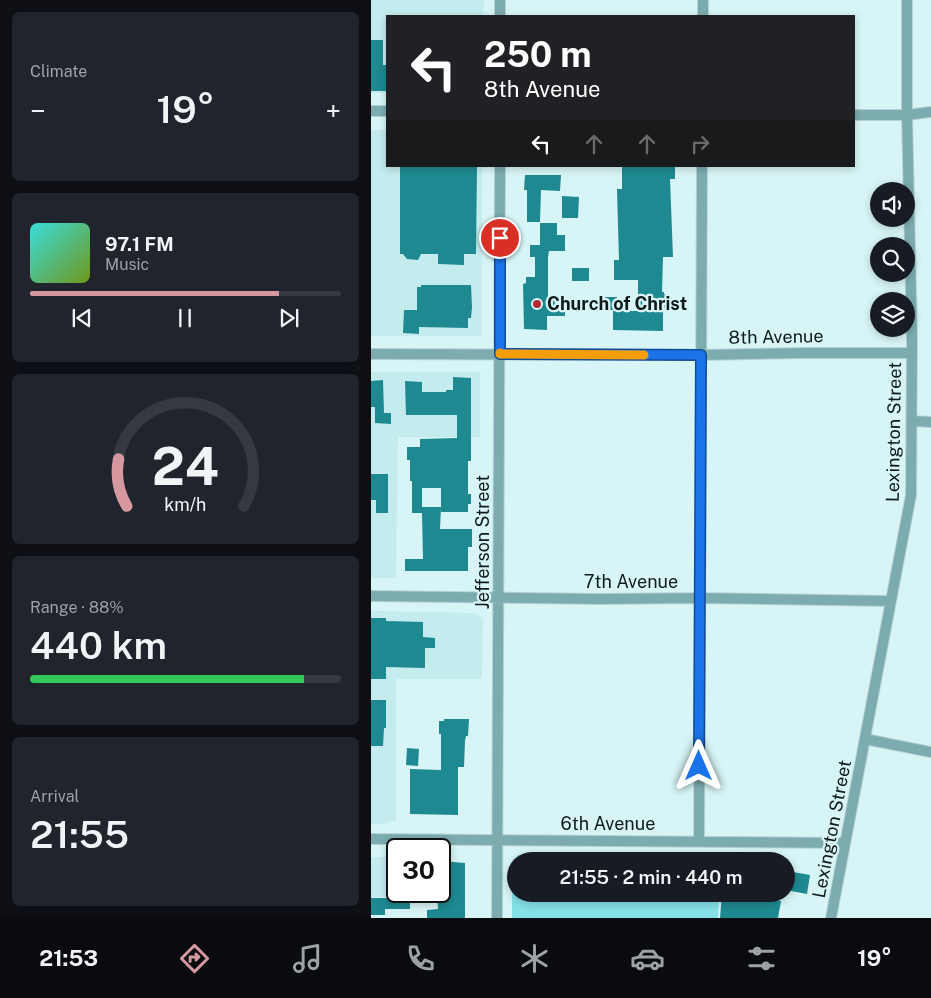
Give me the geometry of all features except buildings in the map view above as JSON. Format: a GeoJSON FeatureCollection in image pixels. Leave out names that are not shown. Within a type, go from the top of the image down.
{"type":"FeatureCollection","features":[{"type":"Feature","properties":{"kind":"street"},"geometry":{"type":"LineString","coordinates":[[500,0],[500,15]]}},
{"type":"Feature","properties":{"kind":"street"},"geometry":{"type":"LineString","coordinates":[[703,0],[703,15]]}},
{"type":"Feature","properties":{"kind":"street","name":"Lexington Street"},"geometry":{"type":"LineString","coordinates":[[831,918],[911,495],[912,353],[907,115],[907,0]]}},
{"type":"Feature","properties":{"kind":"street"},"geometry":{"type":"LineString","coordinates":[[371,111],[386,111]]}},
{"type":"Feature","properties":{"kind":"street"},"geometry":{"type":"LineString","coordinates":[[855,115],[907,115],[931,112]]}},
{"type":"Feature","properties":{"kind":"street","name":"Jefferson Street"},"geometry":{"type":"LineString","coordinates":[[497,918],[501,167]]}},
{"type":"Feature","properties":{"kind":"street"},"geometry":{"type":"LineString","coordinates":[[699,841],[702,167]]}},
{"type":"Feature","properties":{"kind":"street","name":"8th Avenue"},"geometry":{"type":"LineString","coordinates":[[371,354],[701,355],[912,353]]}},
{"type":"Feature","properties":{"kind":"street"},"geometry":{"type":"LineString","coordinates":[[912,422],[931,422]]}},
{"type":"Feature","properties":{"kind":"street","name":"7th Avenue"},"geometry":{"type":"LineString","coordinates":[[371,596],[891,600]]}},
{"type":"Feature","properties":{"kind":"street"},"geometry":{"type":"LineString","coordinates":[[865,739],[931,752]]}},
{"type":"Feature","properties":{"kind":"street","name":"6th Avenue"},"geometry":{"type":"LineString","coordinates":[[371,839],[845,843]]}},
{"type":"Feature","properties":{"kind":"shaded area"},"geometry":{"type":"Polygon","coordinates":[[[371,0],[484,0],[483,15],[386,15],[386,93],[371,93],[371,0]]]}},
{"type":"Feature","properties":{"kind":"shaded area"},"geometry":{"type":"Polygon","coordinates":[[[371,130],[386,130],[386,167],[482,167],[481,336],[371,336],[371,130]]]}},
{"type":"Feature","properties":{"kind":"shaded area"},"geometry":{"type":"Polygon","coordinates":[[[371,372],[480,372],[480,437],[398,437],[396,578],[371,578],[371,372]]]}},
{"type":"Feature","properties":{"kind":"shaded area"},"geometry":{"type":"Polygon","coordinates":[[[371,611],[472,613],[479,615],[483,621],[482,675],[480,679],[396,679],[396,821],[385,824],[371,824],[371,611]]]}},
{"type":"Feature","properties":{"kind":"shaded area"},"geometry":{"type":"Polygon","coordinates":[[[371,857],[386,857],[386,897],[371,897],[371,857]]]}},
{"type":"Feature","properties":{"kind":"shaded area"},"geometry":{"type":"Polygon","coordinates":[[[512,902],[719,902],[718,918],[512,918],[512,902]]]}},
{"type":"Feature","properties":{"kind":"slow traffic"},"geometry":{"type":"LineString","coordinates":[[500,353],[644,355]]}},
{"type":"Feature","properties":{"kind":"place","name":"Church of Christ"},"geometry":{"type":"Point","coordinates":[537,304]}},
{"type":"Feature","properties":{"kind":"route"},"geometry":{"type":"LineString","coordinates":[[500,238],[500,354],[701,355],[699,766]]}}]}
